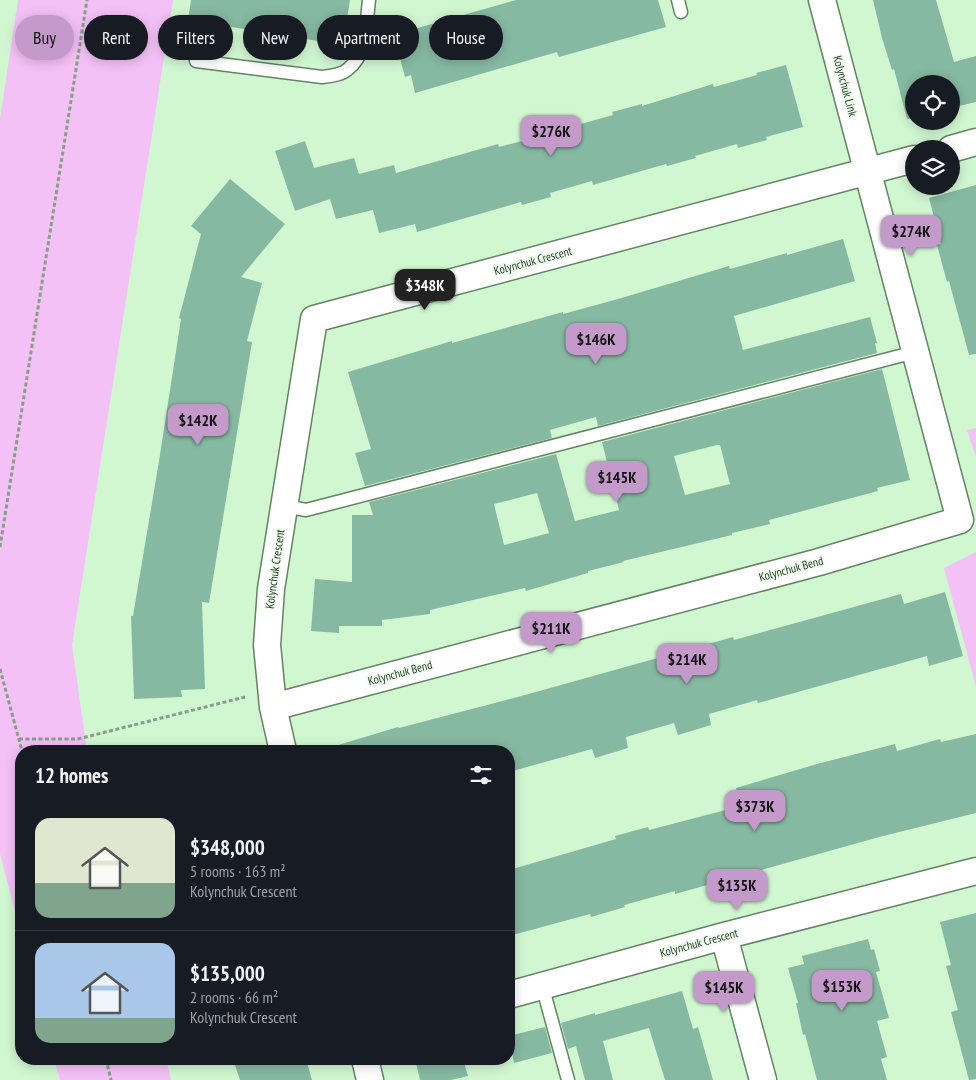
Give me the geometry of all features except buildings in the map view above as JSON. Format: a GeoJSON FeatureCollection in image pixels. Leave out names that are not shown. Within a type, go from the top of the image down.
{"type":"FeatureCollection","features":[{"type":"Feature","properties":{"kind":"street","name":"Kolynchuk Link"},"geometry":{"type":"LineString","coordinates":[[822,0],[867,172]]}},
{"type":"Feature","properties":{"kind":"street"},"geometry":{"type":"LineString","coordinates":[[960,146],[976,142]]}},
{"type":"Feature","properties":{"kind":"street","name":"Kolynchuk Crescent"},"geometry":{"type":"LineString","coordinates":[[282,745],[273,707],[266,645],[271,589],[314,319],[905,161]]}},
{"type":"Feature","properties":{"kind":"street","name":"Kolynchuk Bend"},"geometry":{"type":"LineString","coordinates":[[273,707],[819,562],[960,520],[867,172]]}},
{"type":"Feature","properties":{"kind":"street","name":"Kolynchuk Crescent"},"geometry":{"type":"LineString","coordinates":[[515,992],[976,871]]}},
{"type":"Feature","properties":{"kind":"street"},"geometry":{"type":"LineString","coordinates":[[724,936],[763,1080]]}},
{"type":"Feature","properties":{"kind":"street"},"geometry":{"type":"LineString","coordinates":[[366,1065],[370,1080]]}},
{"type":"Feature","properties":{"kind":"lane"},"geometry":{"type":"LineString","coordinates":[[196,61],[322,77],[334,75],[348,70],[362,53],[369,0]]}},
{"type":"Feature","properties":{"kind":"lane"},"geometry":{"type":"LineString","coordinates":[[284,506],[306,510],[915,352]]}},
{"type":"Feature","properties":{"kind":"lane"},"geometry":{"type":"LineString","coordinates":[[542,985],[568,1080]]}},
{"type":"Feature","properties":{"kind":"path"},"geometry":{"type":"LineString","coordinates":[[0,547],[87,0]]}},
{"type":"Feature","properties":{"kind":"path"},"geometry":{"type":"LineString","coordinates":[[0,669],[20,745]]}},
{"type":"Feature","properties":{"kind":"path"},"geometry":{"type":"LineString","coordinates":[[19,740],[78,739],[248,696]]}},
{"type":"Feature","properties":{"kind":"path"},"geometry":{"type":"LineString","coordinates":[[107,1065],[111,1080]]}},
{"type":"Feature","properties":{"kind":"shaded area"},"geometry":{"type":"Polygon","coordinates":[[[18,0],[173,0],[171,15],[158,15],[158,60],[164,60],[72,645],[86,745],[15,745],[15,912],[0,854],[0,119],[15,20],[15,60],[74,60],[74,15],[16,15],[18,0]]]}},
{"type":"Feature","properties":{"kind":"shaded area"},"geometry":{"type":"Polygon","coordinates":[[[976,428],[976,457],[967,430],[976,428]]]}},
{"type":"Feature","properties":{"kind":"shaded area"},"geometry":{"type":"Polygon","coordinates":[[[976,552],[976,687],[944,568],[976,552]]]}},
{"type":"Feature","properties":{"kind":"shaded area"},"geometry":{"type":"Polygon","coordinates":[[[56,1065],[167,1065],[171,1080],[60,1080],[56,1065]]]}}]}
